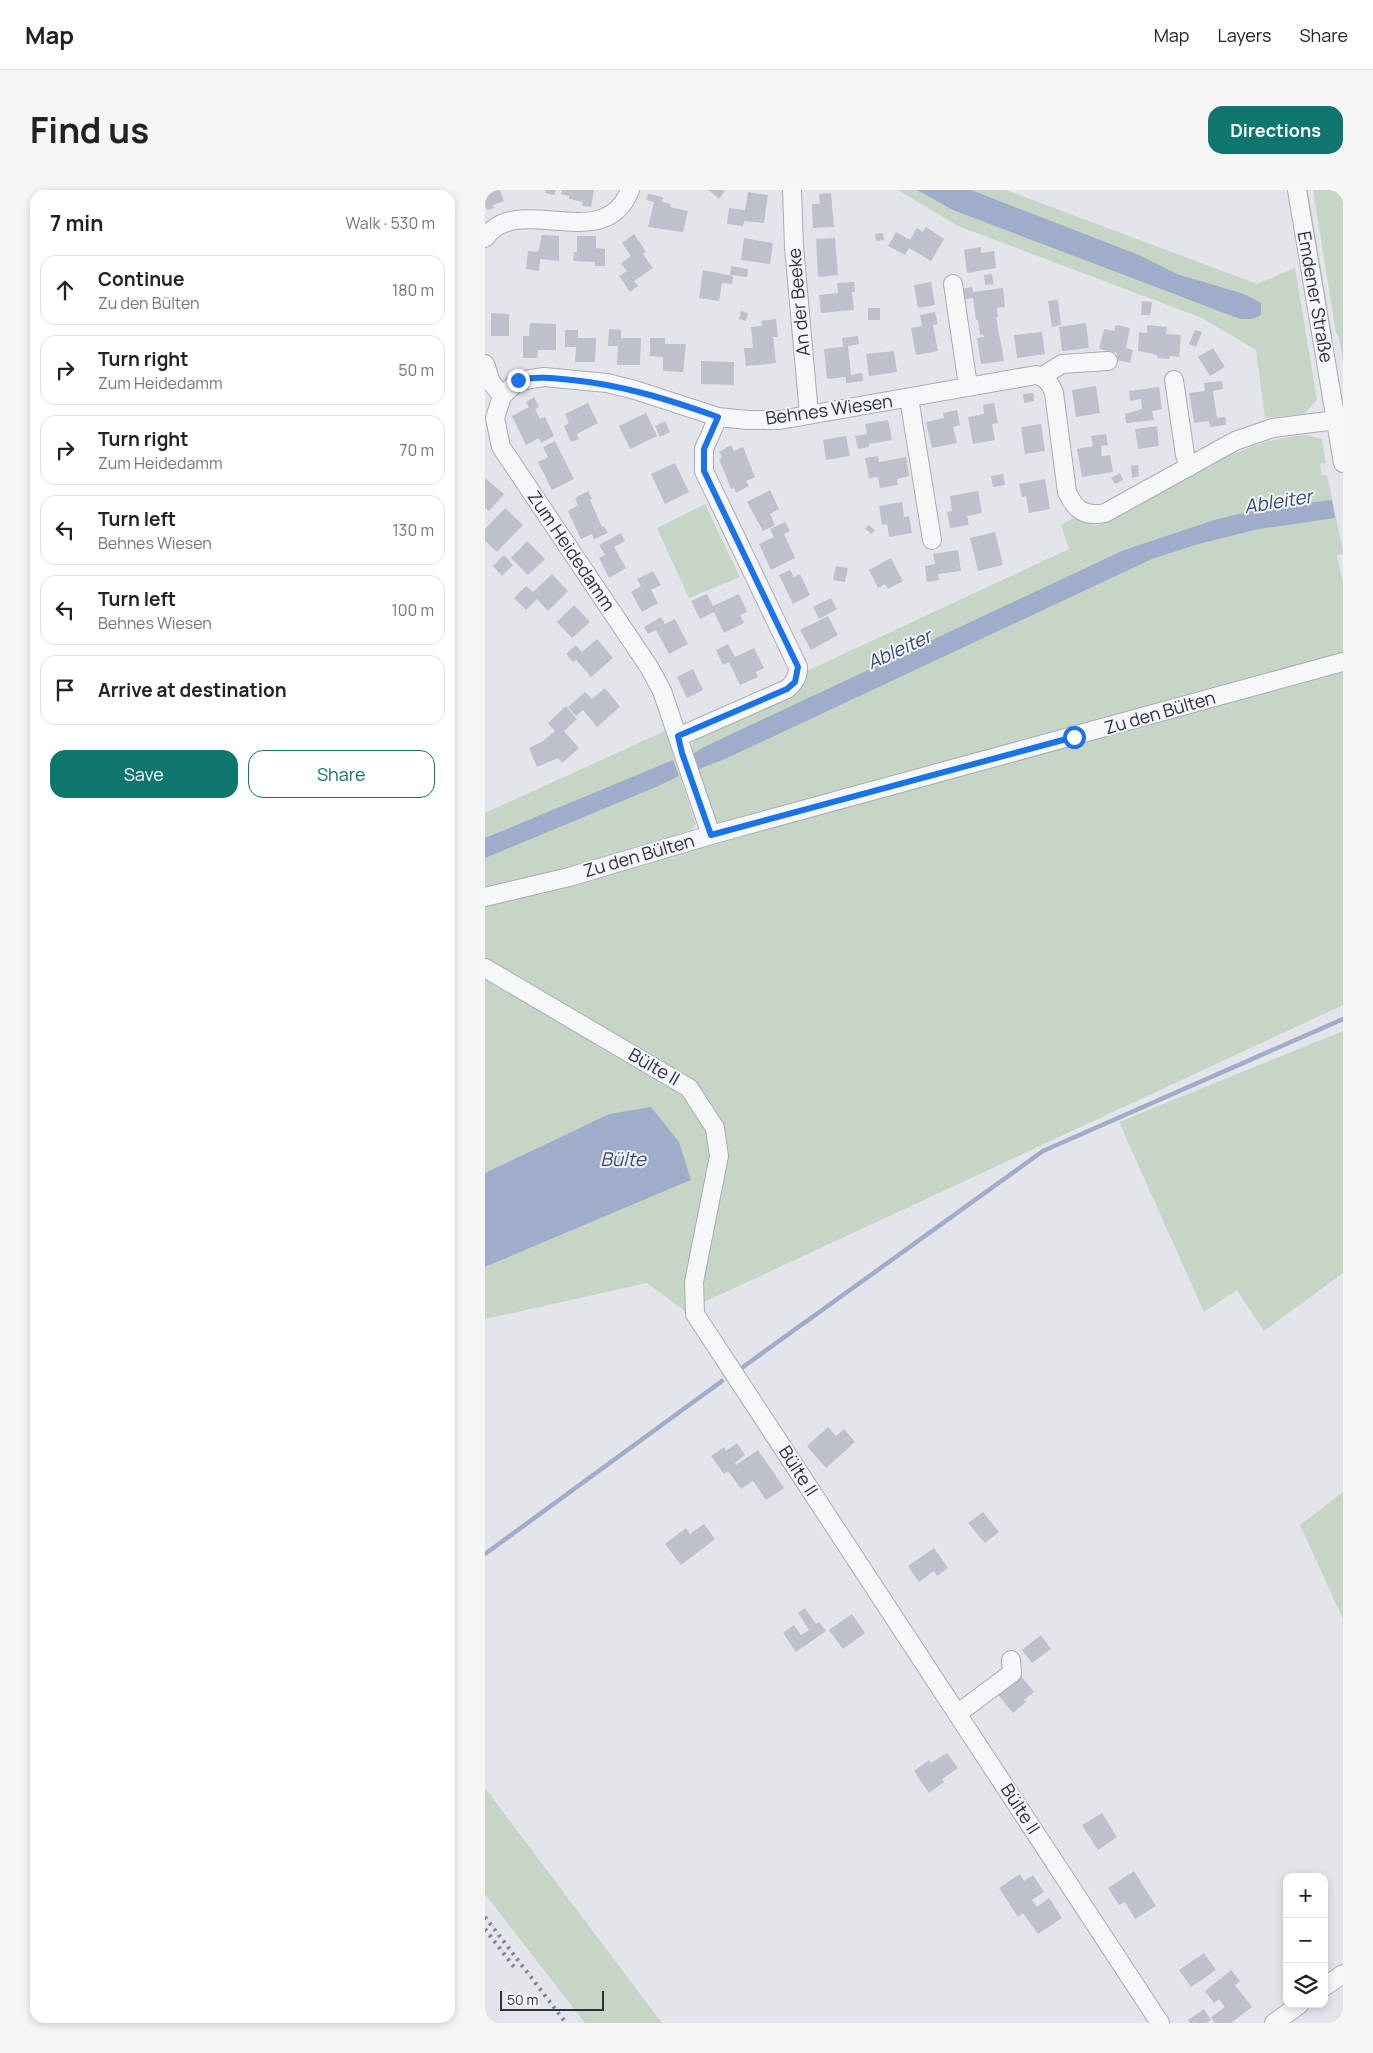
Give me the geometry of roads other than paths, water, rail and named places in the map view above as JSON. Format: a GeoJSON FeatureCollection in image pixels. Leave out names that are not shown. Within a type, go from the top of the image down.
{"type":"FeatureCollection","features":[{"type":"Feature","properties":{"kind":"street"},"geometry":{"type":"LineString","coordinates":[[485,238],[491,228],[501,221],[516,217],[583,221],[606,217],[618,209],[631,190]]}},
{"type":"Feature","properties":{"kind":"street","name":"An der Beeke"},"geometry":{"type":"LineString","coordinates":[[792,190],[809,414]]}},
{"type":"Feature","properties":{"kind":"street","name":"Emdener Straße"},"geometry":{"type":"LineString","coordinates":[[1297,190],[1343,463]]}},
{"type":"Feature","properties":{"kind":"street"},"geometry":{"type":"LineString","coordinates":[[953,284],[968,386]]}},
{"type":"Feature","properties":{"kind":"street","name":"Behnes Wiesen"},"geometry":{"type":"LineString","coordinates":[[502,396],[518,380],[531,378],[589,382],[635,390],[718,417],[772,420],[909,398],[1028,374],[1043,376],[1062,364],[1108,361]]}},
{"type":"Feature","properties":{"kind":"street"},"geometry":{"type":"LineString","coordinates":[[485,364],[491,382],[502,396]]}},
{"type":"Feature","properties":{"kind":"street"},"geometry":{"type":"LineString","coordinates":[[1043,376],[1050,383],[1054,393],[1067,492],[1073,505],[1080,511],[1089,514],[1105,513],[1235,441],[1273,428],[1336,420]]}},
{"type":"Feature","properties":{"kind":"street"},"geometry":{"type":"LineString","coordinates":[[1174,380],[1185,454],[1189,467]]}},
{"type":"Feature","properties":{"kind":"street","name":"Zum Heidedamm"},"geometry":{"type":"LineString","coordinates":[[502,396],[495,418],[501,447],[649,667],[662,691],[711,835]]}},
{"type":"Feature","properties":{"kind":"street","name":"Behnes Wiesen"},"geometry":{"type":"LineString","coordinates":[[909,398],[933,540]]}},
{"type":"Feature","properties":{"kind":"street"},"geometry":{"type":"LineString","coordinates":[[678,736],[787,689],[795,682],[798,667],[704,471],[704,449],[718,417]]}},
{"type":"Feature","properties":{"kind":"street","name":"Zu den Bülten"},"geometry":{"type":"LineString","coordinates":[[485,897],[569,877],[711,835],[1343,662]]}},
{"type":"Feature","properties":{"kind":"street","name":"Bülte II"},"geometry":{"type":"LineString","coordinates":[[485,968],[689,1088],[715,1128],[719,1156],[694,1282],[695,1314],[1160,2023]]}},
{"type":"Feature","properties":{"kind":"street"},"geometry":{"type":"LineString","coordinates":[[957,1714],[1012,1673],[1011,1660]]}},
{"type":"Feature","properties":{"kind":"street"},"geometry":{"type":"LineString","coordinates":[[1328,1985],[1343,1974]]}},
{"type":"Feature","properties":{"kind":"street"},"geometry":{"type":"LineString","coordinates":[[1274,2023],[1295,2008]]}},
{"type":"Feature","properties":{"kind":"water"},"geometry":{"type":"Polygon","coordinates":[[[917,190],[971,190],[1139,255],[1177,274],[1244,294],[1261,303],[1261,315],[1253,319],[1240,319],[953,210],[917,190]]]}},
{"type":"Feature","properties":{"kind":"water"},"geometry":{"type":"Polygon","coordinates":[[[1332,500],[1335,518],[1259,529],[1195,545],[1152,559],[725,759],[699,769],[693,754],[704,747],[1124,550],[1214,520],[1260,509],[1332,500]]]}},
{"type":"Feature","properties":{"kind":"water"},"geometry":{"type":"Polygon","coordinates":[[[673,760],[679,776],[485,858],[485,838],[673,760]]]}},
{"type":"Feature","properties":{"kind":"water","name":"Bülte"},"geometry":{"type":"Polygon","coordinates":[[[651,1107],[679,1142],[691,1180],[485,1267],[485,1173],[609,1114],[651,1107]]]}},
{"type":"Feature","properties":{"kind":"waterway"},"geometry":{"type":"LineString","coordinates":[[743,1367],[1043,1151],[1343,1019]]}},
{"type":"Feature","properties":{"kind":"waterway"},"geometry":{"type":"LineString","coordinates":[[485,1554],[722,1381]]}},
{"type":"Feature","properties":{"kind":"railway"},"geometry":{"type":"LineString","coordinates":[[485,1917],[566,2023]]}},
{"type":"Feature","properties":{"kind":"railway"},"geometry":{"type":"LineString","coordinates":[[485,1929],[514,1967]]}},
{"type":"Feature","properties":{"kind":"water label","name":"Ableiter"},"geometry":{"type":"Point","coordinates":[1278,501]}},
{"type":"Feature","properties":{"kind":"water label","name":"Ableiter"},"geometry":{"type":"Point","coordinates":[899,649]}}]}
